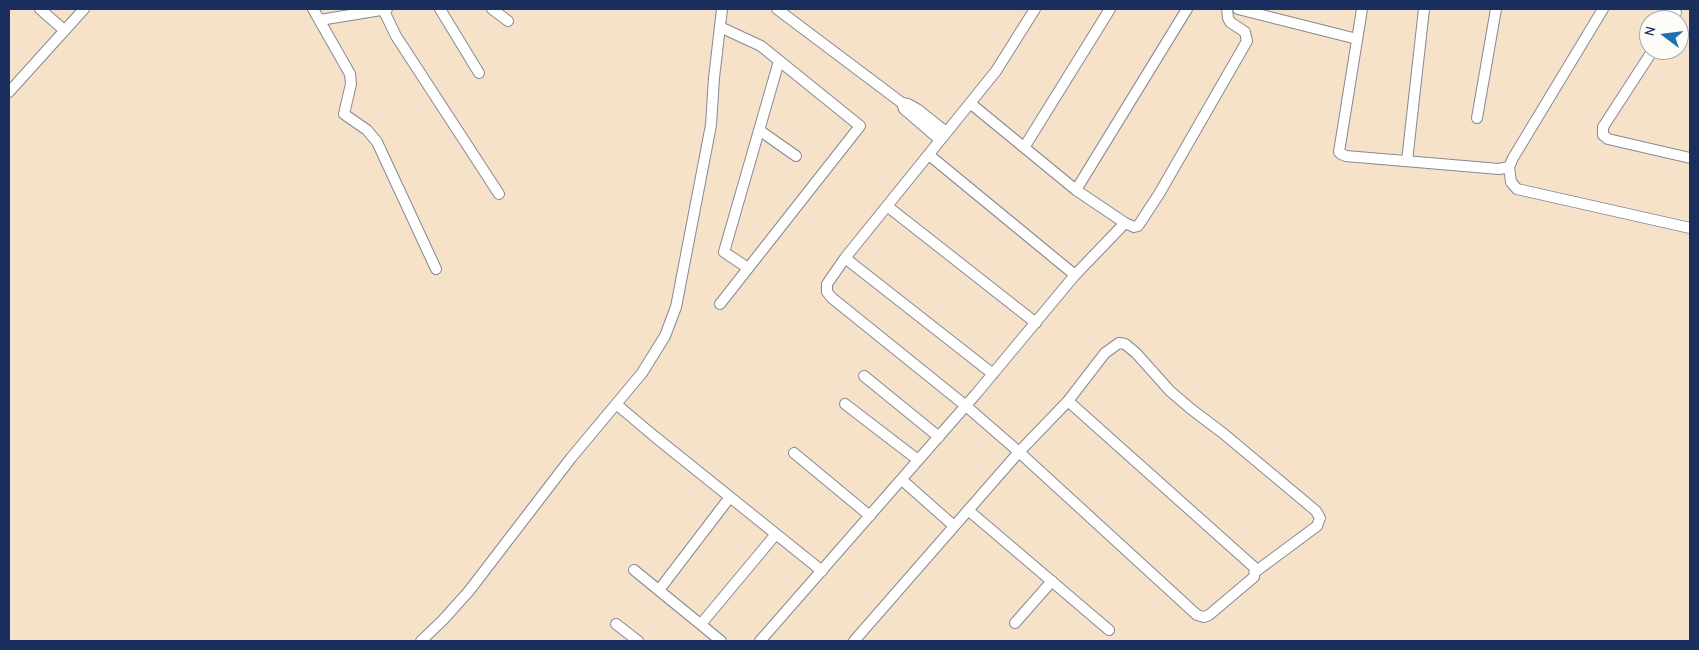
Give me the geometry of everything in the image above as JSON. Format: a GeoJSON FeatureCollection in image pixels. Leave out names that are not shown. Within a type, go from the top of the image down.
{"type":"FeatureCollection","features":[{"type":"Feature","properties":{"kind":"street"},"geometry":{"type":"LineString","coordinates":[[40,9],[64,30]]}},
{"type":"Feature","properties":{"kind":"street"},"geometry":{"type":"LineString","coordinates":[[11,85],[84,9]]}},
{"type":"Feature","properties":{"kind":"street"},"geometry":{"type":"LineString","coordinates":[[313,9],[350,74],[351,84],[344,114],[367,130],[377,142],[436,269]]}},
{"type":"Feature","properties":{"kind":"street"},"geometry":{"type":"LineString","coordinates":[[320,20],[384,9],[396,36],[499,194]]}},
{"type":"Feature","properties":{"kind":"street"},"geometry":{"type":"LineString","coordinates":[[440,9],[479,72]]}},
{"type":"Feature","properties":{"kind":"street"},"geometry":{"type":"LineString","coordinates":[[492,9],[508,21]]}},
{"type":"Feature","properties":{"kind":"street"},"geometry":{"type":"LineString","coordinates":[[421,641],[469,591],[571,458],[642,373],[665,336],[676,307],[711,125],[722,9]]}},
{"type":"Feature","properties":{"kind":"street"},"geometry":{"type":"LineString","coordinates":[[777,9],[902,103],[904,109],[943,136]]}},
{"type":"Feature","properties":{"kind":"street"},"geometry":{"type":"LineString","coordinates":[[854,641],[1019,452],[1068,401],[1105,353],[1119,344],[1125,344],[1136,353],[1170,391],[1316,510],[1320,518],[1317,526],[1256,572],[1254,577],[1208,615],[1204,617],[1197,615],[1019,452],[827,292],[827,284],[845,258],[996,70],[1035,9]]}},
{"type":"Feature","properties":{"kind":"street"},"geometry":{"type":"LineString","coordinates":[[1024,146],[1110,9]]}},
{"type":"Feature","properties":{"kind":"street"},"geometry":{"type":"LineString","coordinates":[[1076,190],[1187,9]]}},
{"type":"Feature","properties":{"kind":"street"},"geometry":{"type":"LineString","coordinates":[[970,103],[1076,190],[1125,223],[1134,227],[1138,226],[1159,194],[1247,41],[1245,32],[1230,22],[1227,9]]}},
{"type":"Feature","properties":{"kind":"street"},"geometry":{"type":"LineString","coordinates":[[1238,9],[1357,39]]}},
{"type":"Feature","properties":{"kind":"street"},"geometry":{"type":"LineString","coordinates":[[1362,9],[1339,152],[1343,156],[1509,168]]}},
{"type":"Feature","properties":{"kind":"street"},"geometry":{"type":"LineString","coordinates":[[1407,161],[1424,9]]}},
{"type":"Feature","properties":{"kind":"street"},"geometry":{"type":"LineString","coordinates":[[1478,118],[1496,9]]}},
{"type":"Feature","properties":{"kind":"street"},"geometry":{"type":"LineString","coordinates":[[1604,9],[1513,158],[1509,168],[1511,182],[1517,189],[1690,228]]}},
{"type":"Feature","properties":{"kind":"street"},"geometry":{"type":"LineString","coordinates":[[720,27],[761,46],[860,126],[720,304]]}},
{"type":"Feature","properties":{"kind":"street"},"geometry":{"type":"LineString","coordinates":[[1647,60],[1604,127],[1603,135],[1608,139],[1690,158]]}},
{"type":"Feature","properties":{"kind":"street"},"geometry":{"type":"LineString","coordinates":[[748,268],[724,252],[779,61]]}},
{"type":"Feature","properties":{"kind":"street"},"geometry":{"type":"LineString","coordinates":[[759,130],[796,156]]}},
{"type":"Feature","properties":{"kind":"street"},"geometry":{"type":"LineString","coordinates":[[929,155],[1075,275]]}},
{"type":"Feature","properties":{"kind":"street"},"geometry":{"type":"LineString","coordinates":[[888,206],[1036,323]]}},
{"type":"Feature","properties":{"kind":"street"},"geometry":{"type":"LineString","coordinates":[[760,641],[966,406],[1075,275],[1125,223]]}},
{"type":"Feature","properties":{"kind":"street"},"geometry":{"type":"LineString","coordinates":[[845,258],[993,374]]}},
{"type":"Feature","properties":{"kind":"street"},"geometry":{"type":"LineString","coordinates":[[864,376],[938,437]]}},
{"type":"Feature","properties":{"kind":"street"},"geometry":{"type":"LineString","coordinates":[[1068,401],[1255,568],[1256,572]]}},
{"type":"Feature","properties":{"kind":"street"},"geometry":{"type":"LineString","coordinates":[[616,404],[822,571]]}},
{"type":"Feature","properties":{"kind":"street"},"geometry":{"type":"LineString","coordinates":[[845,404],[918,460]]}},
{"type":"Feature","properties":{"kind":"street"},"geometry":{"type":"LineString","coordinates":[[794,453],[870,516]]}},
{"type":"Feature","properties":{"kind":"street"},"geometry":{"type":"LineString","coordinates":[[902,480],[954,526]]}},
{"type":"Feature","properties":{"kind":"street"},"geometry":{"type":"LineString","coordinates":[[659,590],[730,497]]}},
{"type":"Feature","properties":{"kind":"street"},"geometry":{"type":"LineString","coordinates":[[968,510],[1109,630]]}},
{"type":"Feature","properties":{"kind":"street"},"geometry":{"type":"LineString","coordinates":[[701,624],[776,534]]}},
{"type":"Feature","properties":{"kind":"street"},"geometry":{"type":"LineString","coordinates":[[634,570],[721,641]]}},
{"type":"Feature","properties":{"kind":"street"},"geometry":{"type":"LineString","coordinates":[[1015,623],[1052,581]]}},
{"type":"Feature","properties":{"kind":"street"},"geometry":{"type":"LineString","coordinates":[[616,624],[638,641]]}}]}
